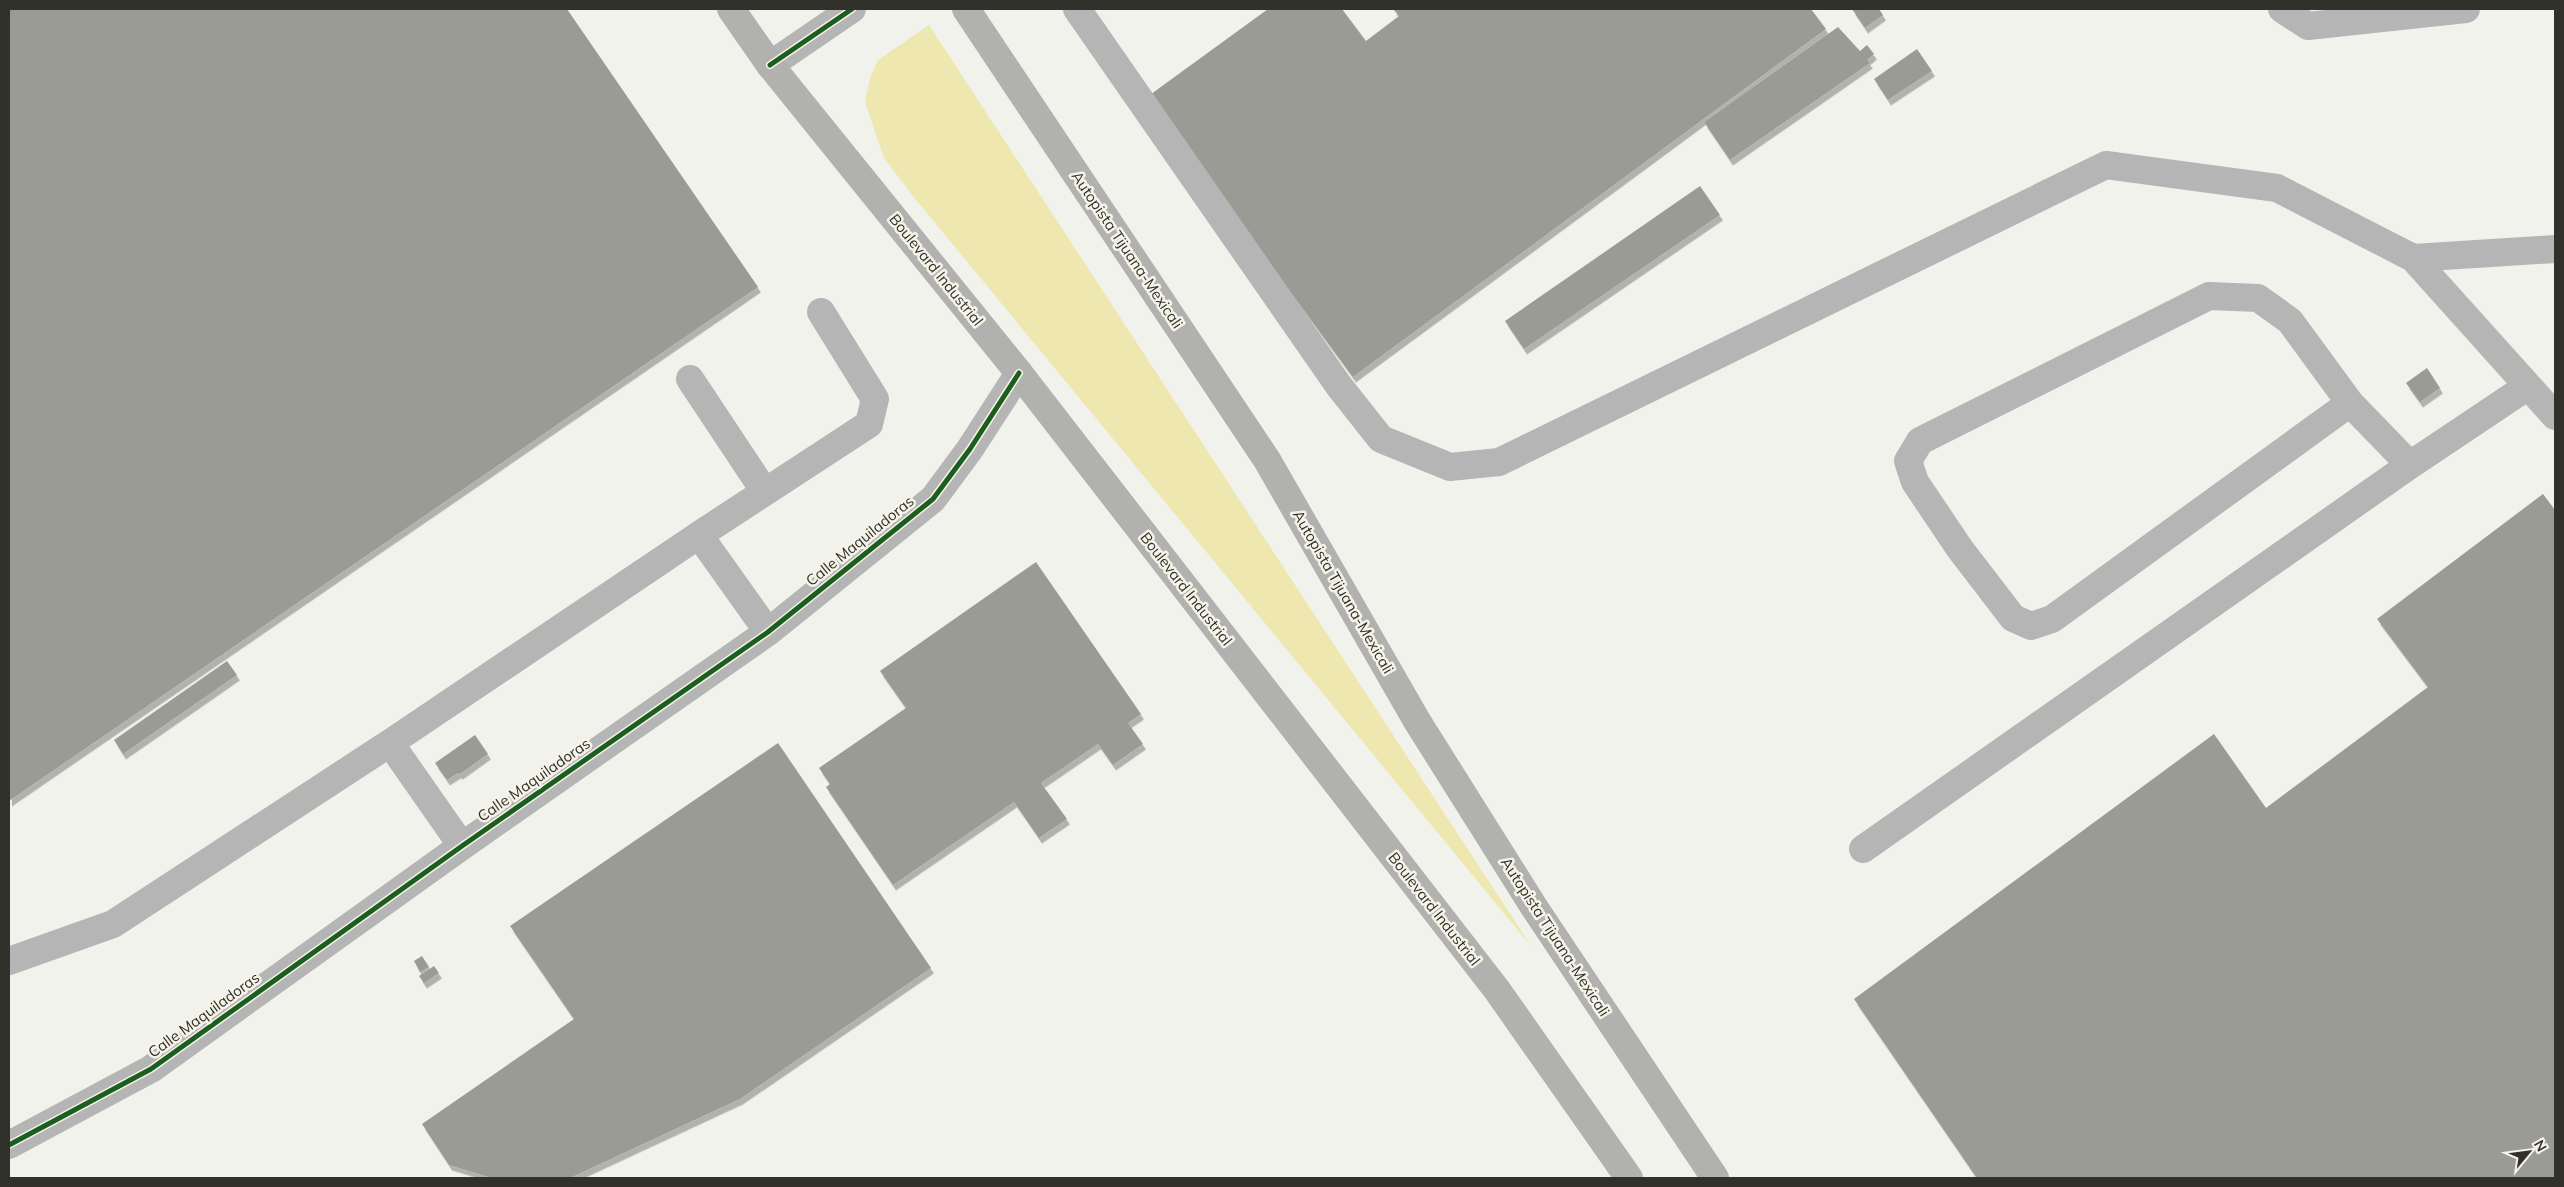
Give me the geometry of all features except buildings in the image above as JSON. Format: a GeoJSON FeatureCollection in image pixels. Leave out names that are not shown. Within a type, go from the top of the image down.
{"type":"FeatureCollection","features":[{"type":"Feature","properties":{"kind":"highway","name":"Boulevard Industrial"},"geometry":{"type":"LineString","coordinates":[[731,9],[770,65],[1019,373],[1497,990],[1629,1178]]}},
{"type":"Feature","properties":{"kind":"highway","name":"Autopista Tijuana-Mexicali"},"geometry":{"type":"LineString","coordinates":[[966,9],[1267,460],[1422,730],[1534,907],[1715,1178]]}},
{"type":"Feature","properties":{"kind":"street"},"geometry":{"type":"LineString","coordinates":[[770,65],[852,9]]}},
{"type":"Feature","properties":{"kind":"street"},"geometry":{"type":"LineString","coordinates":[[1078,9],[1339,386],[1381,439],[1450,467],[1498,462],[2106,165],[2277,188],[2413,258],[2555,416]]}},
{"type":"Feature","properties":{"kind":"street"},"geometry":{"type":"LineString","coordinates":[[2282,9],[2308,26],[2466,9]]}},
{"type":"Feature","properties":{"kind":"street"},"geometry":{"type":"LineString","coordinates":[[2413,258],[2555,250]]}},
{"type":"Feature","properties":{"kind":"street"},"geometry":{"type":"LineString","coordinates":[[2350,403],[2052,619],[2031,626],[2013,618],[1960,548],[1915,482],[1908,462],[1920,442],[2209,296],[2258,298],[2290,321],[2350,403],[2410,465]]}},
{"type":"Feature","properties":{"kind":"street"},"geometry":{"type":"LineString","coordinates":[[9,961],[113,924],[390,743],[699,535],[869,424],[875,399],[821,312]]}},
{"type":"Feature","properties":{"kind":"street","name":"Calle Maquiladoras"},"geometry":{"type":"LineString","coordinates":[[9,1145],[151,1069],[462,846],[768,632],[933,498],[970,450],[1019,373]]}},
{"type":"Feature","properties":{"kind":"street"},"geometry":{"type":"LineString","coordinates":[[690,379],[765,492]]}},
{"type":"Feature","properties":{"kind":"street"},"geometry":{"type":"LineString","coordinates":[[1864,849],[2410,465],[2528,386]]}},
{"type":"Feature","properties":{"kind":"street"},"geometry":{"type":"LineString","coordinates":[[699,535],[768,632]]}},
{"type":"Feature","properties":{"kind":"street"},"geometry":{"type":"LineString","coordinates":[[390,743],[462,846]]}},
{"type":"Feature","properties":{"kind":"shaded area"},"geometry":{"type":"Polygon","coordinates":[[[929,25],[1531,946],[912,195],[884,158],[865,102],[870,78],[878,60],[929,25]]]}},
{"type":"Feature","properties":{"kind":"cycle path"},"geometry":{"type":"LineString","coordinates":[[770,65],[852,9]]}},
{"type":"Feature","properties":{"kind":"cycle path"},"geometry":{"type":"LineString","coordinates":[[9,1145],[151,1069],[462,846],[768,632],[933,499],[970,449],[1019,373]]}}]}
